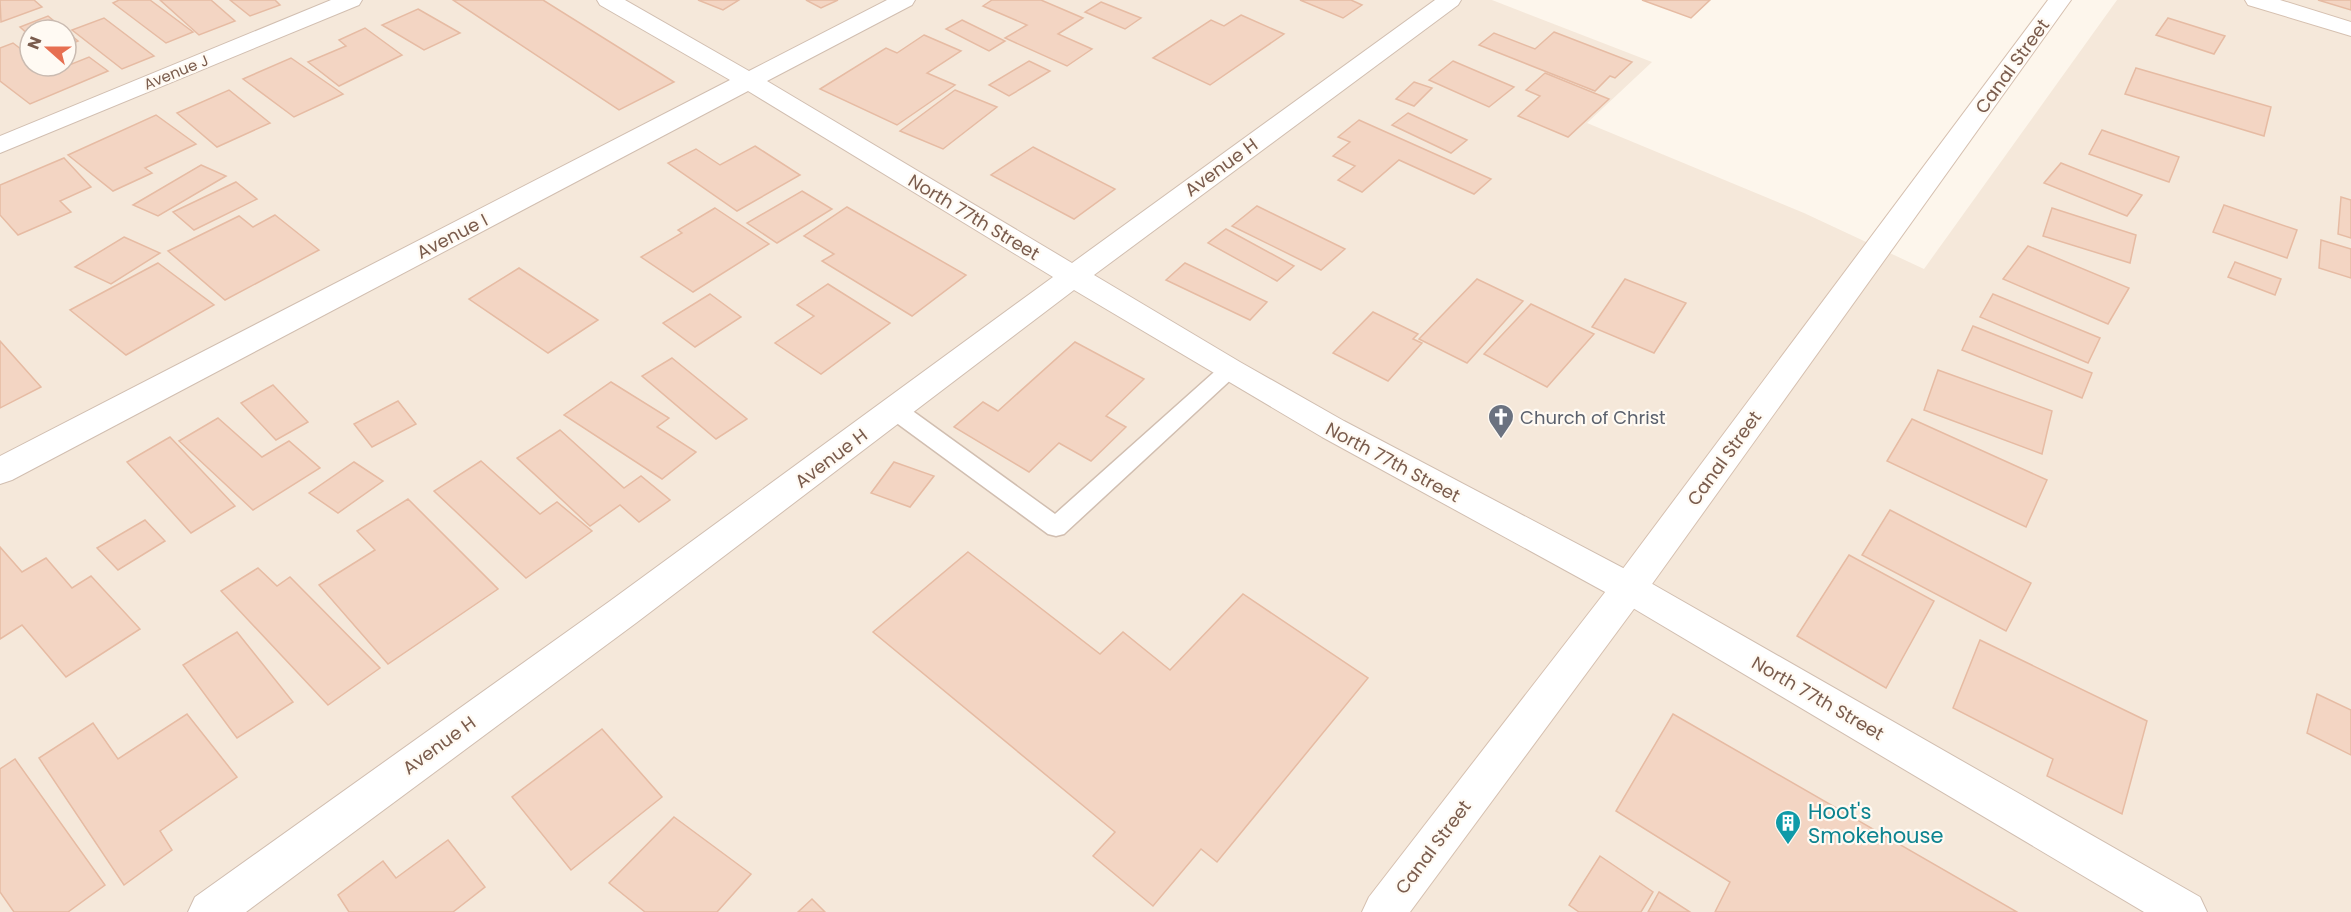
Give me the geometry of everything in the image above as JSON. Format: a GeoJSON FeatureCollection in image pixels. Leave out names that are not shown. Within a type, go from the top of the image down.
{"type":"FeatureCollection","features":[{"type":"Feature","properties":{"kind":"street","name":"Avenue J"},"geometry":{"type":"LineString","coordinates":[[0,145],[351,0]]}},
{"type":"Feature","properties":{"kind":"street","name":"North 77th Street"},"geometry":{"type":"LineString","coordinates":[[608,0],[749,81],[1229,370],[1333,429],[1629,588],[2185,912]]}},
{"type":"Feature","properties":{"kind":"street","name":"Avenue I"},"geometry":{"type":"LineString","coordinates":[[0,471],[904,0]]}},
{"type":"Feature","properties":{"kind":"street","name":"Avenue H"},"geometry":{"type":"LineString","coordinates":[[210,912],[623,612],[1072,277],[1450,0]]}},
{"type":"Feature","properties":{"kind":"street","name":"Canal Street"},"geometry":{"type":"LineString","coordinates":[[1383,912],[1629,588],[2060,0]]}},
{"type":"Feature","properties":{"kind":"street"},"geometry":{"type":"LineString","coordinates":[[2256,0],[2351,29]]}},
{"type":"Feature","properties":{"kind":"lane"},"geometry":{"type":"LineString","coordinates":[[895,410],[1056,527],[1229,370]]}},
{"type":"Feature","properties":{"kind":"shaded area"},"geometry":{"type":"Polygon","coordinates":[[[0,0],[1492,0],[1652,62],[1587,123],[1804,213],[1924,269],[2117,0],[2351,0],[2351,912],[0,912],[0,0]]]}},
{"type":"Feature","properties":{"kind":"building"},"geometry":{"type":"Polygon","coordinates":[[[0,0],[34,0],[42,7],[1,22],[0,0]]]}},
{"type":"Feature","properties":{"kind":"building"},"geometry":{"type":"Polygon","coordinates":[[[119,0],[150,0],[193,32],[166,43],[113,3],[119,0]]]}},
{"type":"Feature","properties":{"kind":"building"},"geometry":{"type":"Polygon","coordinates":[[[160,0],[211,0],[235,21],[199,35],[160,0]]]}},
{"type":"Feature","properties":{"kind":"building"},"geometry":{"type":"Polygon","coordinates":[[[230,0],[275,0],[280,5],[250,16],[230,0]]]}},
{"type":"Feature","properties":{"kind":"building"},"geometry":{"type":"Polygon","coordinates":[[[453,0],[543,0],[674,82],[619,110],[453,0]]]}},
{"type":"Feature","properties":{"kind":"building"},"geometry":{"type":"Polygon","coordinates":[[[698,0],[739,0],[723,10],[698,0]]]}},
{"type":"Feature","properties":{"kind":"building"},"geometry":{"type":"Polygon","coordinates":[[[806,0],[838,0],[821,8],[806,0]]]}},
{"type":"Feature","properties":{"kind":"building"},"geometry":{"type":"Polygon","coordinates":[[[992,0],[1041,0],[1083,18],[1058,34],[1092,49],[1067,66],[1005,38],[1027,25],[983,6],[992,0]]]}},
{"type":"Feature","properties":{"kind":"building"},"geometry":{"type":"Polygon","coordinates":[[[1300,0],[1351,0],[1362,5],[1343,18],[1300,0]]]}},
{"type":"Feature","properties":{"kind":"building"},"geometry":{"type":"Polygon","coordinates":[[[1642,0],[1710,0],[1691,18],[1642,0]]]}},
{"type":"Feature","properties":{"kind":"building"},"geometry":{"type":"Polygon","coordinates":[[[2318,0],[2351,0],[2351,10],[2318,0]]]}},
{"type":"Feature","properties":{"kind":"building"},"geometry":{"type":"Polygon","coordinates":[[[1101,2],[1141,18],[1125,29],[1085,12],[1101,2]]]}},
{"type":"Feature","properties":{"kind":"building"},"geometry":{"type":"Polygon","coordinates":[[[418,9],[460,33],[424,50],[382,25],[418,9]]]}},
{"type":"Feature","properties":{"kind":"building"},"geometry":{"type":"Polygon","coordinates":[[[1241,15],[1284,34],[1210,85],[1153,58],[1211,20],[1224,26],[1241,15]]]}},
{"type":"Feature","properties":{"kind":"building"},"geometry":{"type":"Polygon","coordinates":[[[104,18],[154,56],[122,69],[78,35],[78,28],[104,18]]]}},
{"type":"Feature","properties":{"kind":"building"},"geometry":{"type":"Polygon","coordinates":[[[2168,18],[2225,36],[2214,54],[2156,35],[2168,18]]]}},
{"type":"Feature","properties":{"kind":"building"},"geometry":{"type":"Polygon","coordinates":[[[962,20],[1005,41],[989,51],[946,29],[962,20]]]}},
{"type":"Feature","properties":{"kind":"building"},"geometry":{"type":"Polygon","coordinates":[[[365,28],[402,55],[339,86],[308,62],[346,46],[339,40],[365,28]]]}},
{"type":"Feature","properties":{"kind":"building"},"geometry":{"type":"Polygon","coordinates":[[[1554,32],[1632,62],[1615,78],[1610,76],[1595,91],[1479,45],[1494,33],[1535,49],[1554,32]]]}},
{"type":"Feature","properties":{"kind":"building"},"geometry":{"type":"Polygon","coordinates":[[[924,35],[961,51],[927,73],[955,85],[897,125],[820,89],[886,48],[897,53],[924,35]]]}},
{"type":"Feature","properties":{"kind":"building"},"geometry":{"type":"Polygon","coordinates":[[[13,43],[18,47],[18,78],[78,78],[78,61],[89,57],[108,71],[30,104],[0,81],[0,48],[13,43]]]}},
{"type":"Feature","properties":{"kind":"building"},"geometry":{"type":"Polygon","coordinates":[[[291,58],[343,94],[294,117],[243,79],[291,58]]]}},
{"type":"Feature","properties":{"kind":"building"},"geometry":{"type":"Polygon","coordinates":[[[1029,61],[1050,71],[1009,96],[989,85],[1029,61]]]}},
{"type":"Feature","properties":{"kind":"building"},"geometry":{"type":"Polygon","coordinates":[[[1453,61],[1514,87],[1489,107],[1429,80],[1453,61]]]}},
{"type":"Feature","properties":{"kind":"building"},"geometry":{"type":"Polygon","coordinates":[[[2136,68],[2271,107],[2264,136],[2125,94],[2136,68]]]}},
{"type":"Feature","properties":{"kind":"building"},"geometry":{"type":"Polygon","coordinates":[[[1545,73],[1609,99],[1568,137],[1518,116],[1540,96],[1526,90],[1545,73]]]}},
{"type":"Feature","properties":{"kind":"building"},"geometry":{"type":"Polygon","coordinates":[[[1414,82],[1432,88],[1414,106],[1396,99],[1414,82]]]}},
{"type":"Feature","properties":{"kind":"building"},"geometry":{"type":"Polygon","coordinates":[[[229,90],[270,123],[217,147],[177,113],[229,90]]]}},
{"type":"Feature","properties":{"kind":"building"},"geometry":{"type":"Polygon","coordinates":[[[955,90],[997,107],[943,149],[900,131],[955,90]]]}},
{"type":"Feature","properties":{"kind":"building"},"geometry":{"type":"Polygon","coordinates":[[[1408,113],[1467,140],[1451,153],[1392,125],[1408,113]]]}},
{"type":"Feature","properties":{"kind":"building"},"geometry":{"type":"Polygon","coordinates":[[[156,115],[196,144],[145,168],[152,173],[113,191],[68,155],[156,115]]]}},
{"type":"Feature","properties":{"kind":"building"},"geometry":{"type":"Polygon","coordinates":[[[1359,120],[1491,179],[1474,194],[1399,160],[1362,192],[1338,180],[1355,166],[1333,156],[1350,142],[1338,137],[1359,120]]]}},
{"type":"Feature","properties":{"kind":"building"},"geometry":{"type":"Polygon","coordinates":[[[2102,130],[2179,157],[2169,182],[2089,154],[2102,130]]]}},
{"type":"Feature","properties":{"kind":"building"},"geometry":{"type":"Polygon","coordinates":[[[755,146],[800,175],[737,211],[668,163],[696,149],[720,165],[755,146]]]}},
{"type":"Feature","properties":{"kind":"building"},"geometry":{"type":"Polygon","coordinates":[[[1033,147],[1115,189],[1074,219],[991,175],[1033,147]]]}},
{"type":"Feature","properties":{"kind":"building"},"geometry":{"type":"Polygon","coordinates":[[[64,158],[91,187],[60,201],[71,212],[18,235],[0,215],[0,185],[64,158]]]}},
{"type":"Feature","properties":{"kind":"building"},"geometry":{"type":"Polygon","coordinates":[[[2061,163],[2142,195],[2127,216],[2044,183],[2061,163]]]}},
{"type":"Feature","properties":{"kind":"building"},"geometry":{"type":"Polygon","coordinates":[[[201,165],[226,176],[158,216],[133,205],[201,165]]]}},
{"type":"Feature","properties":{"kind":"building"},"geometry":{"type":"Polygon","coordinates":[[[236,182],[257,199],[194,230],[173,212],[236,182]]]}},
{"type":"Feature","properties":{"kind":"building"},"geometry":{"type":"Polygon","coordinates":[[[802,191],[832,209],[777,243],[747,223],[802,191]]]}},
{"type":"Feature","properties":{"kind":"building"},"geometry":{"type":"Polygon","coordinates":[[[2341,197],[2351,200],[2351,238],[2338,234],[2341,197]]]}},
{"type":"Feature","properties":{"kind":"building"},"geometry":{"type":"Polygon","coordinates":[[[2224,205],[2297,230],[2287,258],[2213,232],[2224,205]]]}},
{"type":"Feature","properties":{"kind":"building"},"geometry":{"type":"Polygon","coordinates":[[[1257,206],[1345,249],[1321,270],[1232,226],[1257,206]]]}},
{"type":"Feature","properties":{"kind":"building"},"geometry":{"type":"Polygon","coordinates":[[[847,207],[966,275],[912,316],[822,261],[834,254],[804,236],[847,207]]]}},
{"type":"Feature","properties":{"kind":"building"},"geometry":{"type":"Polygon","coordinates":[[[715,208],[769,244],[693,292],[641,257],[682,233],[678,230],[715,208]]]}},
{"type":"Feature","properties":{"kind":"building"},"geometry":{"type":"Polygon","coordinates":[[[2052,208],[2136,235],[2130,263],[2043,236],[2052,208]]]}},
{"type":"Feature","properties":{"kind":"building"},"geometry":{"type":"Polygon","coordinates":[[[275,215],[319,250],[225,300],[168,251],[239,216],[253,227],[275,215]]]}},
{"type":"Feature","properties":{"kind":"building"},"geometry":{"type":"Polygon","coordinates":[[[1226,229],[1294,266],[1277,281],[1208,243],[1226,229]]]}},
{"type":"Feature","properties":{"kind":"building"},"geometry":{"type":"Polygon","coordinates":[[[124,237],[160,253],[111,284],[75,267],[124,237]]]}},
{"type":"Feature","properties":{"kind":"building"},"geometry":{"type":"Polygon","coordinates":[[[2321,240],[2351,249],[2351,278],[2319,268],[2321,240]]]}},
{"type":"Feature","properties":{"kind":"building"},"geometry":{"type":"Polygon","coordinates":[[[2028,246],[2129,288],[2108,324],[2003,279],[2028,246]]]}},
{"type":"Feature","properties":{"kind":"building"},"geometry":{"type":"Polygon","coordinates":[[[2235,262],[2281,279],[2275,295],[2228,277],[2235,262]]]}},
{"type":"Feature","properties":{"kind":"building"},"geometry":{"type":"Polygon","coordinates":[[[158,263],[214,305],[126,355],[70,310],[158,263]]]}},
{"type":"Feature","properties":{"kind":"building"},"geometry":{"type":"Polygon","coordinates":[[[1185,263],[1267,302],[1250,320],[1166,280],[1185,263]]]}},
{"type":"Feature","properties":{"kind":"building"},"geometry":{"type":"Polygon","coordinates":[[[519,268],[598,320],[548,353],[469,299],[519,268]]]}},
{"type":"Feature","properties":{"kind":"building"},"geometry":{"type":"Polygon","coordinates":[[[1477,279],[1523,301],[1467,363],[1419,339],[1477,279]]]}},
{"type":"Feature","properties":{"kind":"building"},"geometry":{"type":"Polygon","coordinates":[[[1625,279],[1686,303],[1654,353],[1592,327],[1625,279]]]}},
{"type":"Feature","properties":{"kind":"building"},"geometry":{"type":"Polygon","coordinates":[[[828,284],[890,323],[821,374],[775,343],[814,316],[797,305],[828,284]]]}},
{"type":"Feature","properties":{"kind":"building"},"geometry":{"type":"Polygon","coordinates":[[[710,294],[741,317],[695,347],[663,323],[710,294]]]}},
{"type":"Feature","properties":{"kind":"building"},"geometry":{"type":"Polygon","coordinates":[[[1993,294],[2100,338],[2088,363],[1980,317],[1993,294]]]}},
{"type":"Feature","properties":{"kind":"building"},"geometry":{"type":"Polygon","coordinates":[[[1531,304],[1594,334],[1547,387],[1484,354],[1531,304]]]}},
{"type":"Feature","properties":{"kind":"building"},"geometry":{"type":"Polygon","coordinates":[[[1373,312],[1418,334],[1413,339],[1422,343],[1388,381],[1333,353],[1373,312]]]}},
{"type":"Feature","properties":{"kind":"building"},"geometry":{"type":"Polygon","coordinates":[[[1973,326],[2092,373],[2082,398],[1962,350],[1973,326]]]}},
{"type":"Feature","properties":{"kind":"building"},"geometry":{"type":"Polygon","coordinates":[[[0,341],[41,387],[0,408],[0,341]]]}},
{"type":"Feature","properties":{"kind":"building"},"geometry":{"type":"Polygon","coordinates":[[[1075,342],[1144,379],[1106,416],[1126,427],[1091,461],[1059,443],[1029,472],[954,427],[983,402],[998,411],[1075,342]]]}},
{"type":"Feature","properties":{"kind":"building"},"geometry":{"type":"Polygon","coordinates":[[[672,358],[747,419],[716,439],[642,376],[672,358]]]}},
{"type":"Feature","properties":{"kind":"building"},"geometry":{"type":"Polygon","coordinates":[[[1938,370],[2052,411],[2042,454],[1924,410],[1938,370]]]}},
{"type":"Feature","properties":{"kind":"building"},"geometry":{"type":"Polygon","coordinates":[[[611,382],[669,418],[657,427],[696,452],[662,479],[564,415],[611,382]]]}},
{"type":"Feature","properties":{"kind":"building"},"geometry":{"type":"Polygon","coordinates":[[[273,385],[308,422],[276,440],[241,403],[273,385]]]}},
{"type":"Feature","properties":{"kind":"building"},"geometry":{"type":"Polygon","coordinates":[[[398,401],[416,424],[372,447],[354,424],[398,401]]]}},
{"type":"Feature","properties":{"kind":"building"},"geometry":{"type":"Polygon","coordinates":[[[218,418],[262,457],[289,441],[320,468],[253,510],[179,441],[218,418]]]}},
{"type":"Feature","properties":{"kind":"building"},"geometry":{"type":"Polygon","coordinates":[[[1912,419],[2047,480],[2026,527],[1887,461],[1912,419]]]}},
{"type":"Feature","properties":{"kind":"building"},"geometry":{"type":"Polygon","coordinates":[[[560,430],[624,488],[641,476],[670,500],[639,522],[620,505],[590,526],[517,458],[560,430]]]}},
{"type":"Feature","properties":{"kind":"building"},"geometry":{"type":"Polygon","coordinates":[[[170,437],[235,506],[191,533],[127,462],[170,437]]]}},
{"type":"Feature","properties":{"kind":"building"},"geometry":{"type":"Polygon","coordinates":[[[481,461],[540,514],[557,502],[592,531],[526,578],[434,491],[481,461]]]}},
{"type":"Feature","properties":{"kind":"building"},"geometry":{"type":"Polygon","coordinates":[[[354,462],[383,481],[338,513],[309,493],[354,462]]]}},
{"type":"Feature","properties":{"kind":"building"},"geometry":{"type":"Polygon","coordinates":[[[894,462],[934,476],[910,507],[871,493],[894,462]]]}},
{"type":"Feature","properties":{"kind":"building"},"geometry":{"type":"Polygon","coordinates":[[[408,499],[498,589],[388,664],[319,585],[375,550],[357,531],[408,499]]]}},
{"type":"Feature","properties":{"kind":"building"},"geometry":{"type":"Polygon","coordinates":[[[1890,510],[2031,583],[2006,631],[1862,555],[1890,510]]]}},
{"type":"Feature","properties":{"kind":"building"},"geometry":{"type":"Polygon","coordinates":[[[145,520],[165,541],[118,570],[97,548],[145,520]]]}},
{"type":"Feature","properties":{"kind":"building"},"geometry":{"type":"Polygon","coordinates":[[[0,547],[22,572],[46,558],[72,588],[91,576],[140,629],[66,677],[22,625],[0,639],[0,547]]]}},
{"type":"Feature","properties":{"kind":"building"},"geometry":{"type":"Polygon","coordinates":[[[968,552],[1100,654],[1123,632],[1170,670],[1243,594],[1368,678],[1217,862],[1201,849],[1153,906],[1093,856],[1115,832],[873,632],[968,552]]]}},
{"type":"Feature","properties":{"kind":"building"},"geometry":{"type":"Polygon","coordinates":[[[1849,555],[1934,601],[1886,688],[1797,636],[1849,555]]]}},
{"type":"Feature","properties":{"kind":"building"},"geometry":{"type":"Polygon","coordinates":[[[258,568],[277,586],[290,577],[380,668],[328,705],[221,591],[258,568]]]}},
{"type":"Feature","properties":{"kind":"building"},"geometry":{"type":"Polygon","coordinates":[[[237,632],[293,702],[237,738],[183,665],[237,632]]]}},
{"type":"Feature","properties":{"kind":"building"},"geometry":{"type":"Polygon","coordinates":[[[1980,640],[2147,721],[2122,814],[2047,776],[2053,759],[1953,708],[1980,640]]]}},
{"type":"Feature","properties":{"kind":"building"},"geometry":{"type":"Polygon","coordinates":[[[2317,694],[2351,710],[2351,755],[2307,733],[2317,694]]]}},
{"type":"Feature","properties":{"kind":"building"},"geometry":{"type":"Polygon","coordinates":[[[187,714],[237,777],[160,831],[172,850],[124,885],[39,758],[93,723],[118,759],[187,714]]]}},
{"type":"Feature","properties":{"kind":"building","name":"Hoot's Smokehouse"},"geometry":{"type":"Polygon","coordinates":[[[1673,714],[2017,912],[1715,912],[1730,882],[1616,811],[1673,714]]]}},
{"type":"Feature","properties":{"kind":"building"},"geometry":{"type":"Polygon","coordinates":[[[602,729],[662,797],[571,870],[512,797],[602,729]]]}},
{"type":"Feature","properties":{"kind":"building"},"geometry":{"type":"Polygon","coordinates":[[[15,759],[105,885],[68,912],[14,912],[0,892],[0,769],[15,759]]]}},
{"type":"Feature","properties":{"kind":"building"},"geometry":{"type":"Polygon","coordinates":[[[674,817],[751,874],[717,912],[645,912],[609,883],[674,817]]]}},
{"type":"Feature","properties":{"kind":"building"},"geometry":{"type":"Polygon","coordinates":[[[448,840],[485,887],[453,912],[349,912],[338,895],[383,861],[396,878],[448,840]]]}},
{"type":"Feature","properties":{"kind":"building"},"geometry":{"type":"Polygon","coordinates":[[[1600,856],[1653,892],[1641,912],[1579,912],[1569,905],[1600,856]]]}},
{"type":"Feature","properties":{"kind":"building"},"geometry":{"type":"Polygon","coordinates":[[[1659,892],[1690,912],[1648,912],[1659,892]]]}},
{"type":"Feature","properties":{"kind":"building"},"geometry":{"type":"Polygon","coordinates":[[[812,899],[825,912],[798,912],[812,899]]]}},
{"type":"Feature","properties":{"kind":"place","name":"Church of Christ"},"geometry":{"type":"Point","coordinates":[1501,440]}},
{"type":"Feature","properties":{"kind":"place","name":"Hoot's Smokehouse"},"geometry":{"type":"Point","coordinates":[1788,846]}}]}
